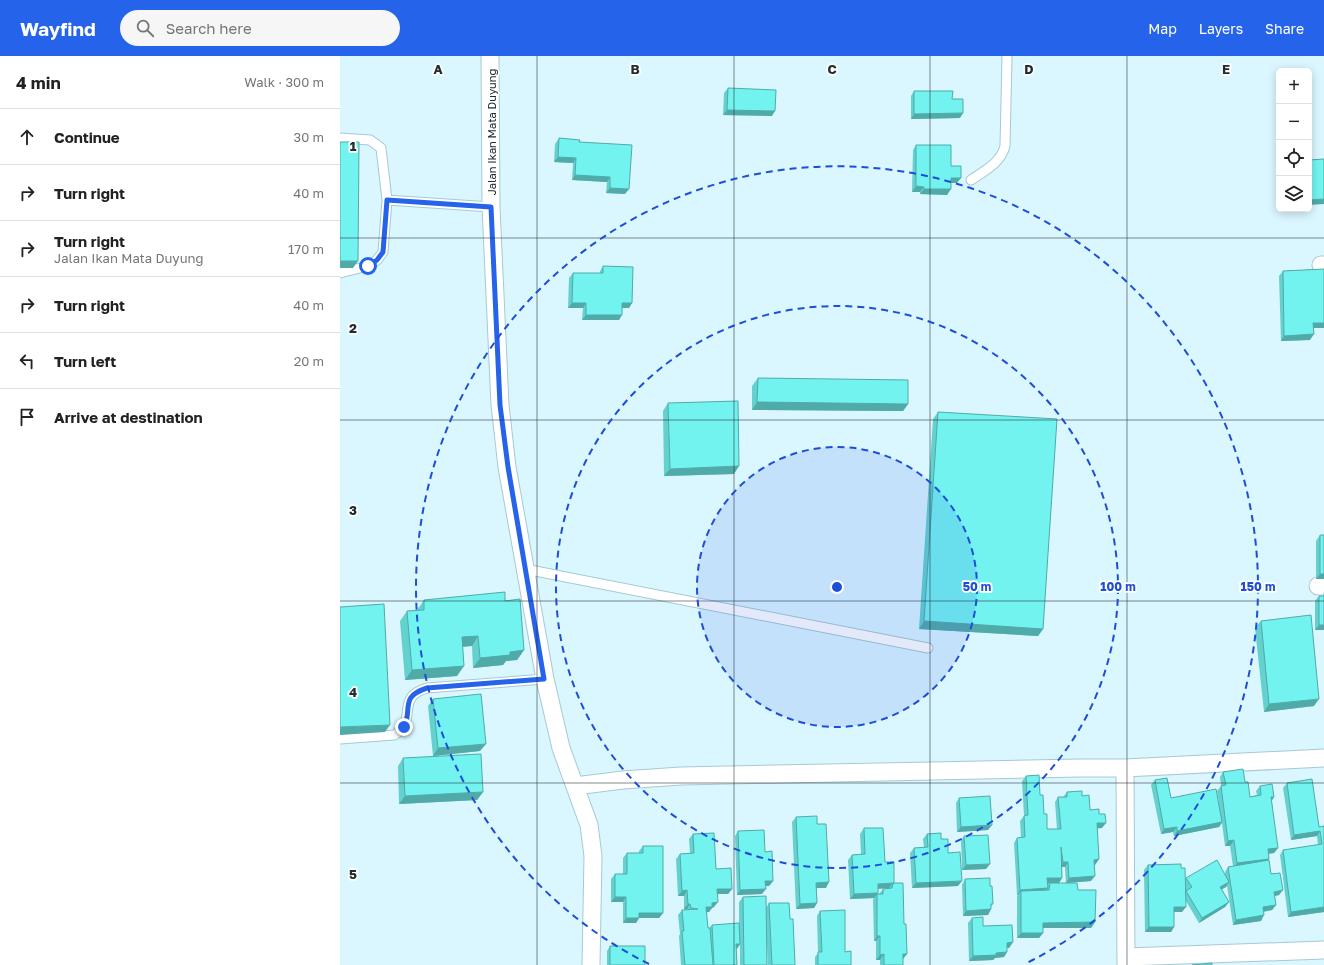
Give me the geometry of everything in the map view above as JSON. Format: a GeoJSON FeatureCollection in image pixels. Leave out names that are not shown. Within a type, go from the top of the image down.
{"type":"FeatureCollection","features":[{"type":"Feature","properties":{"kind":"street","name":"Jalan Ikan Mata Duyung"},"geometry":{"type":"LineString","coordinates":[[490,56],[491,207],[500,405],[508,467],[544,679],[561,748],[589,825],[593,856],[591,965]]}},
{"type":"Feature","properties":{"kind":"street"},"geometry":{"type":"LineString","coordinates":[[575,786],[623,780],[681,776],[1125,768],[1324,758]]}},
{"type":"Feature","properties":{"kind":"street"},"geometry":{"type":"LineString","coordinates":[[1125,768],[1126,961],[1324,950]]}},
{"type":"Feature","properties":{"kind":"lane"},"geometry":{"type":"LineString","coordinates":[[971,180],[994,163],[1003,152],[1007,56]]}},
{"type":"Feature","properties":{"kind":"lane"},"geometry":{"type":"LineString","coordinates":[[340,138],[370,140],[381,148],[387,200],[383,252],[377,260],[368,266],[340,273]]}},
{"type":"Feature","properties":{"kind":"lane"},"geometry":{"type":"LineString","coordinates":[[387,200],[491,207]]}},
{"type":"Feature","properties":{"kind":"lane"},"geometry":{"type":"LineString","coordinates":[[525,569],[928,648]]}},
{"type":"Feature","properties":{"kind":"lane"},"geometry":{"type":"LineString","coordinates":[[340,739],[394,735],[400,731],[406,723],[410,699],[417,692],[427,688],[544,679]]}},
{"type":"Feature","properties":{"kind":"building"},"geometry":{"type":"Polygon","coordinates":[[[728,88],[776,90],[775,111],[727,110],[728,88]]]}},
{"type":"Feature","properties":{"kind":"building"},"geometry":{"type":"Polygon","coordinates":[[[914,91],[953,91],[952,99],[963,99],[963,113],[914,114],[914,91]]]}},
{"type":"Feature","properties":{"kind":"building"},"geometry":{"type":"Polygon","coordinates":[[[559,138],[580,140],[579,142],[632,145],[629,189],[610,188],[610,177],[575,175],[576,158],[558,157],[559,138]]]}},
{"type":"Feature","properties":{"kind":"building"},"geometry":{"type":"Polygon","coordinates":[[[340,142],[359,142],[358,261],[340,261],[340,142]]]}},
{"type":"Feature","properties":{"kind":"building"},"geometry":{"type":"Polygon","coordinates":[[[916,145],[951,145],[951,166],[961,166],[961,178],[951,178],[951,189],[924,189],[924,187],[916,186],[916,145]]]}},
{"type":"Feature","properties":{"kind":"building"},"geometry":{"type":"Polygon","coordinates":[[[1324,159],[1324,199],[1312,200],[1312,160],[1324,159]]]}},
{"type":"Feature","properties":{"kind":"building"},"geometry":{"type":"Polygon","coordinates":[[[603,266],[633,267],[632,303],[622,303],[622,315],[586,315],[586,303],[572,303],[573,273],[603,273],[603,266]]]}},
{"type":"Feature","properties":{"kind":"building"},"geometry":{"type":"Polygon","coordinates":[[[1324,269],[1324,323],[1313,323],[1314,334],[1284,336],[1283,271],[1324,269]]]}},
{"type":"Feature","properties":{"kind":"building"},"geometry":{"type":"Polygon","coordinates":[[[758,378],[908,380],[908,404],[757,402],[758,378]]]}},
{"type":"Feature","properties":{"kind":"building"},"geometry":{"type":"Polygon","coordinates":[[[738,401],[739,466],[670,469],[668,403],[738,401]]]}},
{"type":"Feature","properties":{"kind":"building"},"geometry":{"type":"Polygon","coordinates":[[[938,412],[1057,419],[1043,629],[924,621],[938,412]]]}},
{"type":"Feature","properties":{"kind":"building"},"geometry":{"type":"Polygon","coordinates":[[[1320,535],[1324,535],[1324,574],[1320,574],[1320,535]]]}},
{"type":"Feature","properties":{"kind":"building"},"geometry":{"type":"Polygon","coordinates":[[[505,592],[505,601],[520,599],[524,650],[510,652],[510,655],[480,658],[478,636],[462,637],[464,666],[412,670],[407,611],[424,610],[424,600],[505,592]]]}},
{"type":"Feature","properties":{"kind":"building"},"geometry":{"type":"Polygon","coordinates":[[[1319,596],[1324,596],[1324,625],[1319,625],[1319,596]]]}},
{"type":"Feature","properties":{"kind":"building"},"geometry":{"type":"Polygon","coordinates":[[[384,604],[390,725],[340,727],[340,607],[384,604]]]}},
{"type":"Feature","properties":{"kind":"building"},"geometry":{"type":"Polygon","coordinates":[[[1311,615],[1319,699],[1269,704],[1261,621],[1311,615]]]}},
{"type":"Feature","properties":{"kind":"building"},"geometry":{"type":"Polygon","coordinates":[[[481,694],[486,744],[438,748],[433,699],[481,694]]]}},
{"type":"Feature","properties":{"kind":"building"},"geometry":{"type":"Polygon","coordinates":[[[481,754],[483,792],[405,796],[403,758],[481,754]]]}},
{"type":"Feature","properties":{"kind":"building"},"geometry":{"type":"Polygon","coordinates":[[[1243,769],[1245,782],[1248,782],[1250,797],[1261,795],[1260,786],[1272,784],[1274,797],[1271,797],[1278,848],[1268,849],[1269,859],[1237,863],[1234,840],[1228,841],[1221,786],[1226,785],[1223,772],[1243,769]]]}},
{"type":"Feature","properties":{"kind":"building"},"geometry":{"type":"Polygon","coordinates":[[[1039,775],[1040,795],[1043,795],[1044,814],[1047,814],[1047,829],[1061,829],[1058,797],[1067,797],[1067,792],[1082,791],[1082,796],[1089,795],[1090,810],[1099,809],[1099,814],[1105,814],[1106,823],[1097,823],[1099,859],[1094,860],[1095,876],[1069,878],[1068,862],[1063,862],[1061,847],[1062,878],[1047,878],[1048,888],[1020,890],[1017,838],[1025,837],[1024,816],[1028,815],[1026,776],[1039,775]]]}},
{"type":"Feature","properties":{"kind":"building"},"geometry":{"type":"Polygon","coordinates":[[[1167,778],[1171,798],[1216,789],[1222,822],[1177,831],[1177,827],[1164,829],[1155,780],[1167,778]]]}},
{"type":"Feature","properties":{"kind":"building"},"geometry":{"type":"Polygon","coordinates":[[[1312,779],[1319,827],[1324,826],[1324,907],[1291,912],[1283,850],[1322,844],[1320,831],[1294,835],[1287,783],[1312,779]]]}},
{"type":"Feature","properties":{"kind":"building"},"geometry":{"type":"Polygon","coordinates":[[[990,796],[992,825],[961,827],[959,798],[990,796]]]}},
{"type":"Feature","properties":{"kind":"building"},"geometry":{"type":"Polygon","coordinates":[[[817,816],[817,824],[826,824],[829,882],[816,883],[817,903],[800,904],[796,817],[817,816]]]}},
{"type":"Feature","properties":{"kind":"building"},"geometry":{"type":"Polygon","coordinates":[[[864,828],[883,828],[885,862],[894,862],[894,883],[878,884],[878,893],[854,894],[852,855],[865,854],[864,828]]]}},
{"type":"Feature","properties":{"kind":"building"},"geometry":{"type":"Polygon","coordinates":[[[764,830],[765,852],[772,851],[773,881],[765,881],[766,889],[740,890],[738,831],[764,830]]]}},
{"type":"Feature","properties":{"kind":"building"},"geometry":{"type":"Polygon","coordinates":[[[714,833],[716,869],[731,868],[732,889],[717,889],[718,902],[712,903],[712,907],[706,907],[708,928],[710,928],[713,965],[685,965],[682,910],[698,909],[691,908],[690,904],[688,904],[687,890],[682,891],[680,854],[694,853],[693,834],[714,833]]]}},
{"type":"Feature","properties":{"kind":"building"},"geometry":{"type":"Polygon","coordinates":[[[941,833],[941,839],[948,839],[948,853],[960,852],[962,881],[916,883],[914,848],[928,847],[927,834],[941,833]]]}},
{"type":"Feature","properties":{"kind":"building"},"geometry":{"type":"Polygon","coordinates":[[[988,835],[990,864],[966,865],[964,836],[988,835]]]}},
{"type":"Feature","properties":{"kind":"building"},"geometry":{"type":"Polygon","coordinates":[[[643,846],[663,846],[663,913],[639,913],[639,918],[626,918],[626,897],[615,897],[615,874],[627,874],[627,853],[643,853],[643,846]]]}},
{"type":"Feature","properties":{"kind":"building"},"geometry":{"type":"Polygon","coordinates":[[[1217,860],[1229,882],[1220,887],[1229,902],[1202,918],[1186,891],[1192,887],[1186,878],[1217,860]]]}},
{"type":"Feature","properties":{"kind":"building"},"geometry":{"type":"Polygon","coordinates":[[[1269,860],[1271,874],[1280,873],[1283,890],[1274,892],[1276,905],[1263,907],[1264,915],[1236,920],[1228,867],[1269,860]]]}},
{"type":"Feature","properties":{"kind":"building"},"geometry":{"type":"Polygon","coordinates":[[[1181,864],[1181,868],[1185,868],[1186,907],[1174,907],[1174,927],[1149,927],[1148,865],[1181,864]]]}},
{"type":"Feature","properties":{"kind":"building"},"geometry":{"type":"Polygon","coordinates":[[[990,878],[993,904],[991,904],[991,909],[966,911],[965,879],[990,878]]]}},
{"type":"Feature","properties":{"kind":"building"},"geometry":{"type":"Polygon","coordinates":[[[893,883],[903,883],[904,924],[906,924],[907,954],[903,954],[903,965],[884,965],[884,954],[880,955],[880,936],[877,936],[877,894],[883,894],[883,889],[892,888],[893,883]]]}},
{"type":"Feature","properties":{"kind":"building"},"geometry":{"type":"Polygon","coordinates":[[[1050,883],[1077,883],[1078,890],[1096,890],[1095,922],[1043,923],[1043,933],[1021,933],[1021,891],[1049,890],[1050,883]]]}},
{"type":"Feature","properties":{"kind":"building"},"geometry":{"type":"Polygon","coordinates":[[[766,896],[767,965],[744,965],[743,897],[766,896]]]}},
{"type":"Feature","properties":{"kind":"building"},"geometry":{"type":"Polygon","coordinates":[[[769,903],[789,903],[790,919],[793,919],[795,965],[772,965],[769,903]]]}},
{"type":"Feature","properties":{"kind":"building"},"geometry":{"type":"Polygon","coordinates":[[[845,910],[845,952],[851,951],[851,965],[818,965],[818,952],[822,952],[820,911],[845,910]]]}},
{"type":"Feature","properties":{"kind":"building"},"geometry":{"type":"Polygon","coordinates":[[[983,917],[983,926],[1012,925],[1013,942],[1007,943],[1007,952],[996,953],[996,955],[973,956],[972,918],[983,917]]]}},
{"type":"Feature","properties":{"kind":"building"},"geometry":{"type":"Polygon","coordinates":[[[739,923],[740,944],[736,944],[737,965],[714,965],[712,925],[739,923]]]}},
{"type":"Feature","properties":{"kind":"building"},"geometry":{"type":"Polygon","coordinates":[[[610,946],[645,946],[645,965],[610,965],[610,946]]]}},
{"type":"Feature","properties":{"kind":"building"},"geometry":{"type":"Polygon","coordinates":[[[1212,963],[1212,965],[1192,965],[1212,963]]]}},
{"type":"Feature","properties":{"kind":"route"},"geometry":{"type":"LineString","coordinates":[[368,266],[377,260],[383,252],[387,200],[491,207],[500,405],[508,467],[544,679],[427,688],[420,690],[410,699],[404,727]]}}]}
